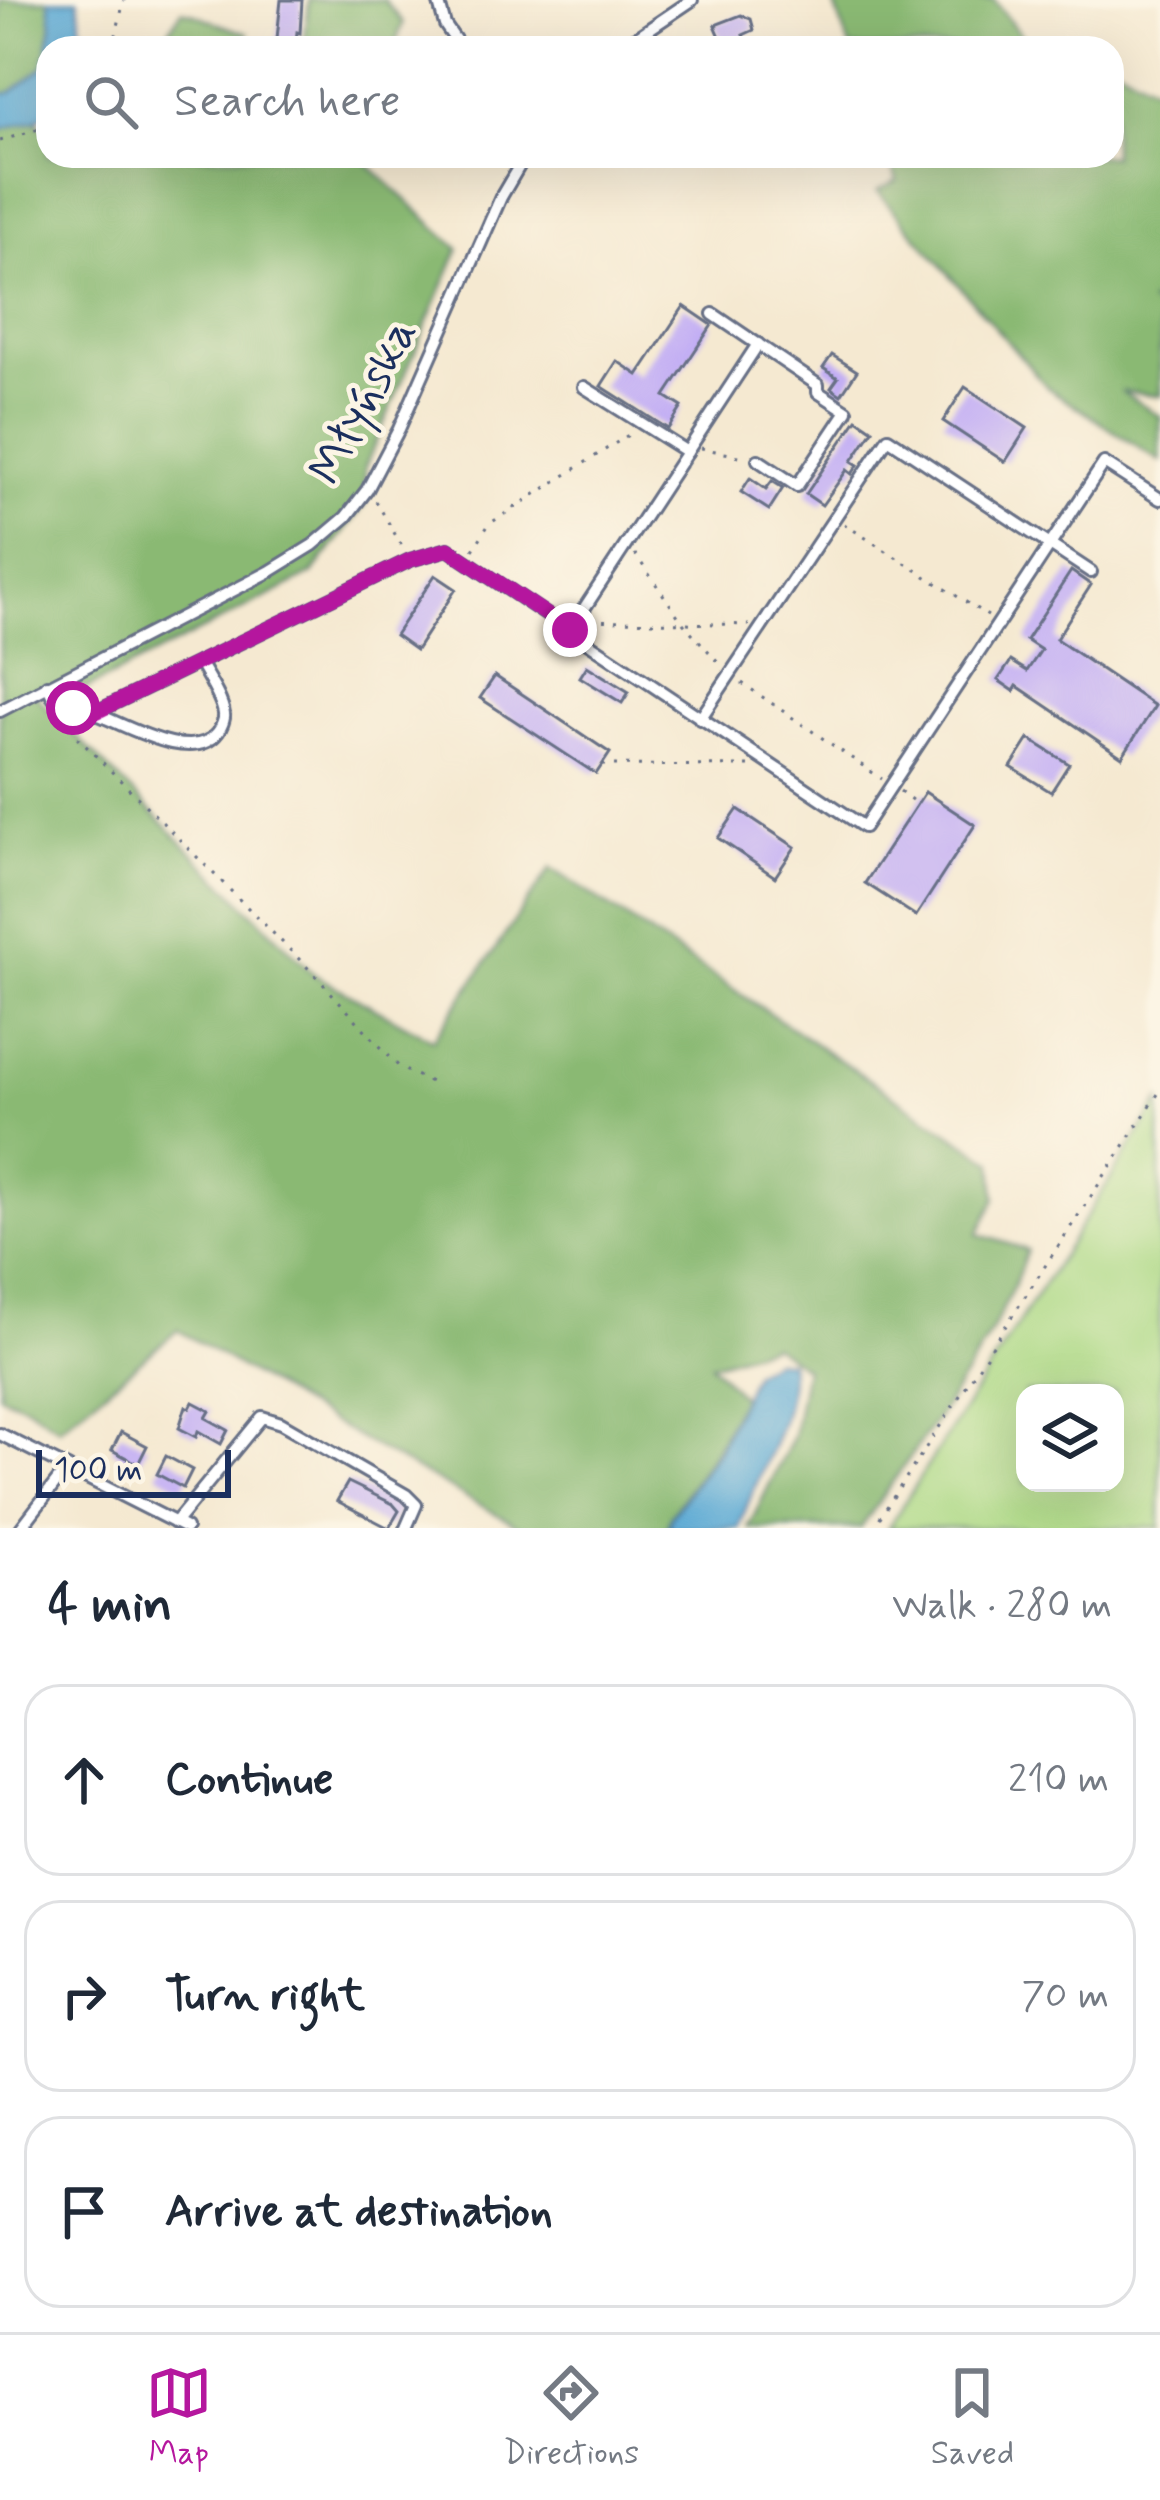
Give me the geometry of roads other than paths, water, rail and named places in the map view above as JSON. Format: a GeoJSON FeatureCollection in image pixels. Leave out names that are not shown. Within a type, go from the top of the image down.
{"type":"FeatureCollection","features":[{"type":"Feature","properties":{"kind":"street"},"geometry":{"type":"LineString","coordinates":[[438,0],[453,36]]}},
{"type":"Feature","properties":{"kind":"street"},"geometry":{"type":"LineString","coordinates":[[639,36],[692,0]]}},
{"type":"Feature","properties":{"kind":"street","name":"Młyńska"},"geometry":{"type":"LineString","coordinates":[[0,711],[268,572],[346,517],[367,490],[399,429],[518,168]]}},
{"type":"Feature","properties":{"kind":"street"},"geometry":{"type":"LineString","coordinates":[[712,314],[818,385],[818,392],[847,411],[797,486],[758,460]]}},
{"type":"Feature","properties":{"kind":"street"},"geometry":{"type":"LineString","coordinates":[[573,625],[758,344]]}},
{"type":"Feature","properties":{"kind":"street"},"geometry":{"type":"LineString","coordinates":[[584,387],[689,449]]}},
{"type":"Feature","properties":{"kind":"street"},"geometry":{"type":"LineString","coordinates":[[700,719],[888,438],[1091,572]]}},
{"type":"Feature","properties":{"kind":"street"},"geometry":{"type":"LineString","coordinates":[[94,713],[410,560],[448,549],[573,625],[700,719],[864,826],[1104,463],[1160,499]]}},
{"type":"Feature","properties":{"kind":"street"},"geometry":{"type":"LineString","coordinates":[[47,685],[54,699],[73,708],[162,742],[191,746],[207,742],[221,729],[224,715],[200,662]]}},
{"type":"Feature","properties":{"kind":"street"},"geometry":{"type":"LineString","coordinates":[[0,1434],[181,1525],[262,1417],[281,1423],[406,1495],[416,1505],[406,1528]]}},
{"type":"Feature","properties":{"kind":"street"},"geometry":{"type":"LineString","coordinates":[[21,1528],[67,1468]]}},
{"type":"Feature","properties":{"kind":"water"},"geometry":{"type":"Polygon","coordinates":[[[49,0],[78,0],[82,36],[50,36],[49,0]]]}},
{"type":"Feature","properties":{"kind":"water"},"geometry":{"type":"Polygon","coordinates":[[[36,73],[36,120],[0,129],[0,94],[11,93],[36,73]]]}},
{"type":"Feature","properties":{"kind":"water"},"geometry":{"type":"Polygon","coordinates":[[[774,1360],[789,1361],[787,1403],[739,1528],[668,1528],[718,1450],[754,1371],[774,1360]]]}}]}
